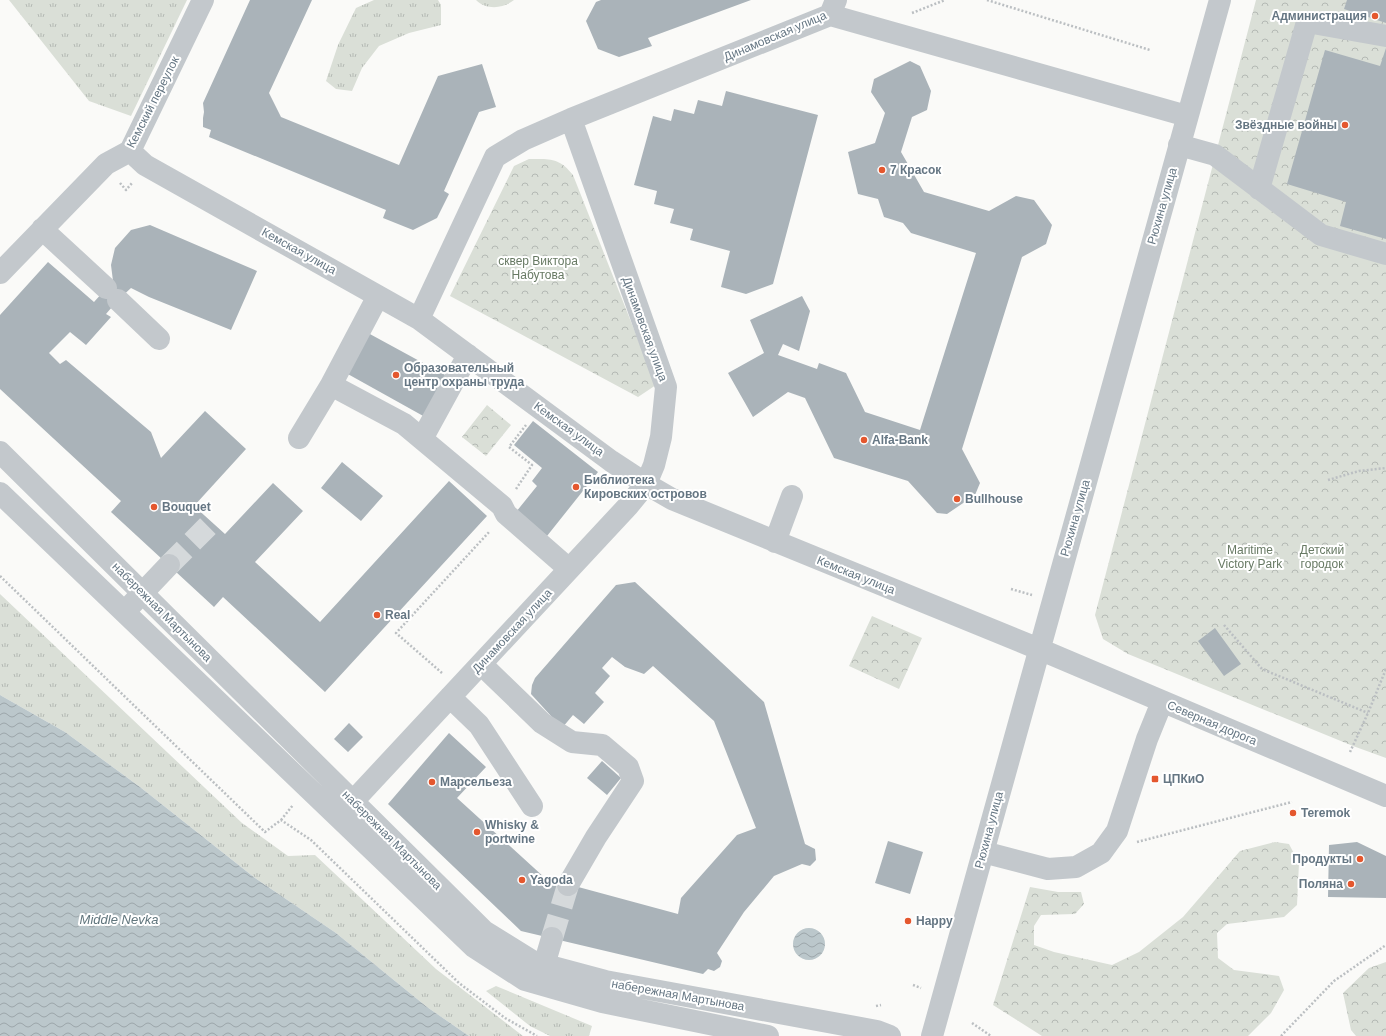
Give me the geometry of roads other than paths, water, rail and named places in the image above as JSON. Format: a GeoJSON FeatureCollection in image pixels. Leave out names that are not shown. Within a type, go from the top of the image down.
{"type":"FeatureCollection","features":[{"type":"Feature","properties":{"kind":"street","name":"Кемский переулок"},"geometry":{"type":"LineString","coordinates":[[0,273],[106,164],[130,151],[203,0]]}},
{"type":"Feature","properties":{"kind":"street","name":"Рюхина улица"},"geometry":{"type":"LineString","coordinates":[[932,1036],[1220,0]]}},
{"type":"Feature","properties":{"kind":"street"},"geometry":{"type":"LineString","coordinates":[[833,7],[1187,116]]}},
{"type":"Feature","properties":{"kind":"street","name":"Динамовская улица"},"geometry":{"type":"LineString","coordinates":[[338,817],[628,506],[646,484],[654,465],[661,437],[666,387],[571,119],[833,7]]}},
{"type":"Feature","properties":{"kind":"street"},"geometry":{"type":"LineString","coordinates":[[1259,189],[1307,22],[1386,36]]}},
{"type":"Feature","properties":{"kind":"street"},"geometry":{"type":"LineString","coordinates":[[419,319],[495,157],[523,140],[571,119]]}},
{"type":"Feature","properties":{"kind":"street"},"geometry":{"type":"LineString","coordinates":[[1179,145],[1215,155],[1320,235],[1386,254]]}},
{"type":"Feature","properties":{"kind":"street","name":"Кемская улица"},"geometry":{"type":"LineString","coordinates":[[130,151],[145,165],[419,319],[612,461],[646,484],[672,499],[1039,649]]}},
{"type":"Feature","properties":{"kind":"street"},"geometry":{"type":"LineString","coordinates":[[42,229],[159,339]]}},
{"type":"Feature","properties":{"kind":"street"},"geometry":{"type":"LineString","coordinates":[[299,438],[331,385],[378,296]]}},
{"type":"Feature","properties":{"kind":"street"},"geometry":{"type":"LineString","coordinates":[[422,439],[468,355]]}},
{"type":"Feature","properties":{"kind":"street"},"geometry":{"type":"LineString","coordinates":[[331,385],[404,424],[502,506],[506,514],[569,569]]}},
{"type":"Feature","properties":{"kind":"street","name":"набережная Мартынова"},"geometry":{"type":"LineString","coordinates":[[0,452],[484,931],[534,962],[604,992],[768,1036]]}},
{"type":"Feature","properties":{"kind":"street","name":"набережная Мартынова"},"geometry":{"type":"LineString","coordinates":[[0,493],[474,947],[525,980],[877,1031],[890,1036]]}},
{"type":"Feature","properties":{"kind":"street"},"geometry":{"type":"LineString","coordinates":[[775,542],[792,496]]}},
{"type":"Feature","properties":{"kind":"street"},"geometry":{"type":"LineString","coordinates":[[124,612],[169,565]]}},
{"type":"Feature","properties":{"kind":"street","name":"Северная дорога"},"geometry":{"type":"LineString","coordinates":[[1039,649],[1386,796]]}},
{"type":"Feature","properties":{"kind":"street"},"geometry":{"type":"LineString","coordinates":[[481,664],[542,723],[572,742],[602,746],[628,767],[633,781],[596,837],[568,885]]}},
{"type":"Feature","properties":{"kind":"street"},"geometry":{"type":"LineString","coordinates":[[454,693],[479,725],[532,806]]}},
{"type":"Feature","properties":{"kind":"street"},"geometry":{"type":"LineString","coordinates":[[983,852],[1048,869],[1076,866],[1101,853],[1117,830],[1147,739],[1162,702]]}},
{"type":"Feature","properties":{"kind":"street"},"geometry":{"type":"LineString","coordinates":[[544,965],[552,938]]}},
{"type":"Feature","properties":{"kind":"water","name":"Middle Nevka"},"geometry":{"type":"Polygon","coordinates":[[[0,695],[65,732],[140,787],[255,878],[336,933],[427,1007],[469,1036],[0,1036],[0,695]]]}},
{"type":"Feature","properties":{"kind":"water"},"geometry":{"type":"Polygon","coordinates":[[[809,928],[820,933],[825,944],[820,955],[809,960],[798,955],[793,944],[798,933],[809,928]]]}},
{"type":"Feature","properties":{"kind":"tunnel"},"geometry":{"type":"LineString","coordinates":[[169,565],[212,522]]}},
{"type":"Feature","properties":{"kind":"tunnel"},"geometry":{"type":"LineString","coordinates":[[552,938],[568,885]]}},
{"type":"Feature","properties":{"kind":"place","name":"Администрация"},"geometry":{"type":"Point","coordinates":[1375,16]}},
{"type":"Feature","properties":{"kind":"place","name":"Звёздные войны"},"geometry":{"type":"Point","coordinates":[1345,125]}},
{"type":"Feature","properties":{"kind":"place","name":"7 Красок"},"geometry":{"type":"Point","coordinates":[882,170]}},
{"type":"Feature","properties":{"kind":"place","name":"Образовательный центр охраны труда"},"geometry":{"type":"Point","coordinates":[396,375]}},
{"type":"Feature","properties":{"kind":"place","name":"Alfa-Bank"},"geometry":{"type":"Point","coordinates":[864,440]}},
{"type":"Feature","properties":{"kind":"place","name":"Библиотека Кировских островов"},"geometry":{"type":"Point","coordinates":[576,487]}},
{"type":"Feature","properties":{"kind":"place","name":"Bullhouse"},"geometry":{"type":"Point","coordinates":[957,499]}},
{"type":"Feature","properties":{"kind":"place","name":"Bouquet"},"geometry":{"type":"Point","coordinates":[154,507]}},
{"type":"Feature","properties":{"kind":"place","name":"Real"},"geometry":{"type":"Point","coordinates":[377,615]}},
{"type":"Feature","properties":{"kind":"place","name":"ЦПКиО"},"geometry":{"type":"Point","coordinates":[1155,779]}},
{"type":"Feature","properties":{"kind":"place","name":"Марсельеза"},"geometry":{"type":"Point","coordinates":[432,782]}},
{"type":"Feature","properties":{"kind":"place","name":"Teremok"},"geometry":{"type":"Point","coordinates":[1293,813]}},
{"type":"Feature","properties":{"kind":"place","name":"Whisky & portwine"},"geometry":{"type":"Point","coordinates":[477,832]}},
{"type":"Feature","properties":{"kind":"place","name":"Продукты"},"geometry":{"type":"Point","coordinates":[1360,859]}},
{"type":"Feature","properties":{"kind":"place","name":"Yagoda"},"geometry":{"type":"Point","coordinates":[522,880]}},
{"type":"Feature","properties":{"kind":"place","name":"Поляна"},"geometry":{"type":"Point","coordinates":[1351,884]}},
{"type":"Feature","properties":{"kind":"place","name":"Happy"},"geometry":{"type":"Point","coordinates":[908,921]}},
{"type":"Feature","properties":{"kind":"park label","name":"сквер Виктора Набутова"},"geometry":{"type":"Point","coordinates":[538,268]}},
{"type":"Feature","properties":{"kind":"park label","name":"Maritime Victory Park"},"geometry":{"type":"Point","coordinates":[1250,557]}},
{"type":"Feature","properties":{"kind":"park label","name":"Детский городок"},"geometry":{"type":"Point","coordinates":[1322,557]}}]}
